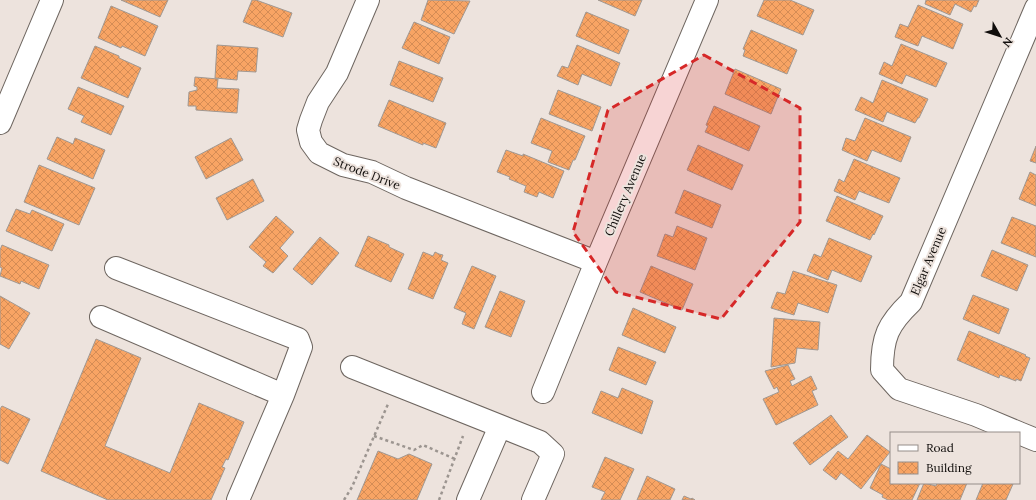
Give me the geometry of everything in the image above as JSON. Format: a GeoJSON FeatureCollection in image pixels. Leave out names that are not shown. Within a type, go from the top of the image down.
{"type":"FeatureCollection","features":[{"type":"Feature","properties":{"kind":"street"},"geometry":{"type":"LineString","coordinates":[[1,120],[52,0]]}},
{"type":"Feature","properties":{"kind":"street","name":"Strode Drive"},"geometry":{"type":"LineString","coordinates":[[368,0],[337,73],[318,102],[311,120],[308,130],[311,142],[319,153],[343,165],[372,172],[406,188],[596,262]]}},
{"type":"Feature","properties":{"kind":"street","name":"Chillery Avenue"},"geometry":{"type":"LineString","coordinates":[[543,392],[596,262],[707,0]]}},
{"type":"Feature","properties":{"kind":"street","name":"Elgar Avenue"},"geometry":{"type":"LineString","coordinates":[[1017,432],[976,415],[900,389],[882,370],[882,349],[888,332],[898,315],[912,302],[1036,8]]}},
{"type":"Feature","properties":{"kind":"street"},"geometry":{"type":"LineString","coordinates":[[116,268],[298,339],[301,347],[284,395],[238,500]]}},
{"type":"Feature","properties":{"kind":"street"},"geometry":{"type":"LineString","coordinates":[[101,317],[284,395]]}},
{"type":"Feature","properties":{"kind":"street"},"geometry":{"type":"LineString","coordinates":[[352,367],[540,442],[553,454],[533,500]]}},
{"type":"Feature","properties":{"kind":"street"},"geometry":{"type":"LineString","coordinates":[[468,500],[500,426]]}},
{"type":"Feature","properties":{"kind":"street","name":"Elgar Avenue"},"geometry":{"type":"LineString","coordinates":[[1020,433],[1036,440]]}},
{"type":"Feature","properties":{"kind":"path"},"geometry":{"type":"LineString","coordinates":[[344,500],[352,487],[397,385]]}},
{"type":"Feature","properties":{"kind":"path"},"geometry":{"type":"LineString","coordinates":[[439,500],[471,415]]}},
{"type":"Feature","properties":{"kind":"path"},"geometry":{"type":"LineString","coordinates":[[374,436],[414,450],[423,445],[455,459]]}},
{"type":"Feature","properties":{"kind":"highlighted area"},"geometry":{"type":"Polygon","coordinates":[[[704,55],[800,108],[800,222],[721,319],[616,292],[573,232],[608,110],[704,55]]]}},
{"type":"Feature","properties":{"kind":"building"},"geometry":{"type":"Polygon","coordinates":[[[121,0],[168,0],[160,17],[121,0]]]}},
{"type":"Feature","properties":{"kind":"building"},"geometry":{"type":"Polygon","coordinates":[[[252,0],[256,0],[292,13],[283,37],[243,22],[252,0]]]}},
{"type":"Feature","properties":{"kind":"building"},"geometry":{"type":"Polygon","coordinates":[[[428,0],[470,1],[454,34],[421,20],[428,0]]]}},
{"type":"Feature","properties":{"kind":"building"},"geometry":{"type":"Polygon","coordinates":[[[598,0],[642,0],[635,16],[598,0]]]}},
{"type":"Feature","properties":{"kind":"building"},"geometry":{"type":"Polygon","coordinates":[[[764,0],[790,0],[814,10],[803,35],[757,16],[764,0]]]}},
{"type":"Feature","properties":{"kind":"building"},"geometry":{"type":"Polygon","coordinates":[[[926,0],[979,0],[976,7],[974,6],[971,12],[955,4],[950,15],[925,4],[926,0]]]}},
{"type":"Feature","properties":{"kind":"building"},"geometry":{"type":"Polygon","coordinates":[[[918,5],[963,24],[953,49],[922,36],[918,46],[895,37],[900,24],[908,27],[918,5]]]}},
{"type":"Feature","properties":{"kind":"building"},"geometry":{"type":"Polygon","coordinates":[[[111,6],[158,26],[145,56],[98,38],[111,6]]]}},
{"type":"Feature","properties":{"kind":"building"},"geometry":{"type":"Polygon","coordinates":[[[586,12],[629,30],[619,54],[576,36],[586,12]]]}},
{"type":"Feature","properties":{"kind":"building"},"geometry":{"type":"Polygon","coordinates":[[[414,22],[450,37],[439,64],[402,48],[414,22]]]}},
{"type":"Feature","properties":{"kind":"building"},"geometry":{"type":"Polygon","coordinates":[[[751,30],[797,50],[787,74],[743,56],[745,50],[743,49],[751,30]]]}},
{"type":"Feature","properties":{"kind":"building"},"geometry":{"type":"Polygon","coordinates":[[[901,44],[947,63],[936,87],[906,75],[902,84],[879,74],[884,62],[892,66],[901,44]]]}},
{"type":"Feature","properties":{"kind":"building"},"geometry":{"type":"Polygon","coordinates":[[[217,45],[258,48],[256,72],[238,71],[237,80],[215,78],[217,45]]]}},
{"type":"Feature","properties":{"kind":"building"},"geometry":{"type":"Polygon","coordinates":[[[577,45],[620,63],[611,86],[582,74],[578,85],[557,76],[562,66],[568,68],[577,45]]]}},
{"type":"Feature","properties":{"kind":"building"},"geometry":{"type":"Polygon","coordinates":[[[95,46],[119,56],[119,58],[141,68],[128,98],[81,78],[95,46]]]}},
{"type":"Feature","properties":{"kind":"building"},"geometry":{"type":"Polygon","coordinates":[[[399,61],[443,78],[433,102],[390,85],[399,61]]]}},
{"type":"Feature","properties":{"kind":"building"},"geometry":{"type":"Polygon","coordinates":[[[735,69],[781,89],[771,114],[725,94],[735,69]]]}},
{"type":"Feature","properties":{"kind":"building"},"geometry":{"type":"Polygon","coordinates":[[[195,77],[218,79],[217,88],[239,89],[237,113],[196,110],[196,106],[188,106],[189,92],[197,90],[197,87],[194,86],[195,77]]]}},
{"type":"Feature","properties":{"kind":"building"},"geometry":{"type":"Polygon","coordinates":[[[882,80],[928,99],[915,123],[887,112],[883,122],[855,110],[861,97],[873,103],[882,80]]]}},
{"type":"Feature","properties":{"kind":"building"},"geometry":{"type":"Polygon","coordinates":[[[78,87],[124,106],[111,135],[81,122],[84,116],[68,109],[78,87]]]}},
{"type":"Feature","properties":{"kind":"building"},"geometry":{"type":"Polygon","coordinates":[[[558,90],[601,107],[592,131],[549,114],[558,90]]]}},
{"type":"Feature","properties":{"kind":"building"},"geometry":{"type":"Polygon","coordinates":[[[389,100],[446,123],[436,148],[423,143],[423,145],[378,126],[389,100]]]}},
{"type":"Feature","properties":{"kind":"building"},"geometry":{"type":"Polygon","coordinates":[[[714,106],[760,126],[749,151],[705,132],[708,126],[706,125],[714,106]]]}},
{"type":"Feature","properties":{"kind":"building"},"geometry":{"type":"Polygon","coordinates":[[[541,118],[585,136],[569,170],[548,162],[552,151],[531,143],[541,118]]]}},
{"type":"Feature","properties":{"kind":"building"},"geometry":{"type":"Polygon","coordinates":[[[865,118],[911,137],[901,162],[872,150],[867,161],[842,150],[846,138],[855,141],[865,118]]]}},
{"type":"Feature","properties":{"kind":"building"},"geometry":{"type":"Polygon","coordinates":[[[57,137],[73,144],[75,138],[105,150],[93,179],[47,159],[57,137]]]}},
{"type":"Feature","properties":{"kind":"building"},"geometry":{"type":"Polygon","coordinates":[[[231,138],[243,160],[206,179],[195,157],[231,138]]]}},
{"type":"Feature","properties":{"kind":"building"},"geometry":{"type":"Polygon","coordinates":[[[698,145],[743,165],[732,190],[687,170],[698,145]]]}},
{"type":"Feature","properties":{"kind":"building"},"geometry":{"type":"Polygon","coordinates":[[[1036,146],[1036,163],[1030,161],[1036,146]]]}},
{"type":"Feature","properties":{"kind":"building"},"geometry":{"type":"Polygon","coordinates":[[[506,150],[523,156],[523,154],[564,171],[553,198],[539,192],[537,197],[524,192],[526,186],[497,172],[506,150]]]}},
{"type":"Feature","properties":{"kind":"building"},"geometry":{"type":"Polygon","coordinates":[[[854,159],[900,178],[889,203],[859,191],[855,200],[834,191],[839,179],[844,182],[854,159]]]}},
{"type":"Feature","properties":{"kind":"building"},"geometry":{"type":"Polygon","coordinates":[[[39,165],[95,188],[79,225],[24,202],[39,165]]]}},
{"type":"Feature","properties":{"kind":"building"},"geometry":{"type":"Polygon","coordinates":[[[1030,172],[1036,175],[1036,206],[1019,199],[1030,172]]]}},
{"type":"Feature","properties":{"kind":"building"},"geometry":{"type":"Polygon","coordinates":[[[253,179],[264,201],[227,220],[216,198],[253,179]]]}},
{"type":"Feature","properties":{"kind":"building"},"geometry":{"type":"Polygon","coordinates":[[[684,190],[721,205],[712,228],[675,213],[684,190]]]}},
{"type":"Feature","properties":{"kind":"building"},"geometry":{"type":"Polygon","coordinates":[[[837,196],[883,216],[870,240],[826,221],[837,196]]]}},
{"type":"Feature","properties":{"kind":"building"},"geometry":{"type":"Polygon","coordinates":[[[16,209],[30,214],[32,210],[64,224],[52,251],[6,231],[16,209]]]}},
{"type":"Feature","properties":{"kind":"building"},"geometry":{"type":"Polygon","coordinates":[[[276,216],[294,232],[280,248],[288,256],[273,273],[263,266],[266,262],[249,247],[276,216]]]}},
{"type":"Feature","properties":{"kind":"building"},"geometry":{"type":"Polygon","coordinates":[[[1012,217],[1036,226],[1036,257],[1001,243],[1012,217]]]}},
{"type":"Feature","properties":{"kind":"building"},"geometry":{"type":"Polygon","coordinates":[[[677,226],[707,238],[695,270],[657,256],[665,234],[673,237],[677,226]]]}},
{"type":"Feature","properties":{"kind":"building"},"geometry":{"type":"Polygon","coordinates":[[[368,236],[389,245],[389,247],[404,254],[391,282],[355,266],[368,236]]]}},
{"type":"Feature","properties":{"kind":"building"},"geometry":{"type":"Polygon","coordinates":[[[320,237],[339,253],[312,285],[293,269],[320,237]]]}},
{"type":"Feature","properties":{"kind":"building"},"geometry":{"type":"Polygon","coordinates":[[[829,238],[872,256],[861,282],[832,270],[828,280],[807,271],[814,254],[821,257],[829,238]]]}},
{"type":"Feature","properties":{"kind":"building"},"geometry":{"type":"Polygon","coordinates":[[[2,245],[49,265],[39,289],[21,281],[20,284],[0,276],[2,268],[0,267],[0,250],[2,245]]]}},
{"type":"Feature","properties":{"kind":"building"},"geometry":{"type":"Polygon","coordinates":[[[992,250],[1028,265],[1017,291],[981,276],[992,250]]]}},
{"type":"Feature","properties":{"kind":"building"},"geometry":{"type":"Polygon","coordinates":[[[423,252],[433,256],[435,252],[443,255],[441,260],[448,263],[433,299],[408,289],[423,252]]]}},
{"type":"Feature","properties":{"kind":"building"},"geometry":{"type":"Polygon","coordinates":[[[472,266],[496,276],[474,329],[462,324],[466,313],[454,308],[472,266]]]}},
{"type":"Feature","properties":{"kind":"building"},"geometry":{"type":"Polygon","coordinates":[[[651,266],[693,284],[682,310],[640,292],[651,266]]]}},
{"type":"Feature","properties":{"kind":"building"},"geometry":{"type":"Polygon","coordinates":[[[793,271],[837,285],[828,313],[798,303],[794,315],[771,308],[777,292],[785,294],[793,271]]]}},
{"type":"Feature","properties":{"kind":"building"},"geometry":{"type":"Polygon","coordinates":[[[500,291],[525,301],[511,337],[485,327],[500,291]]]}},
{"type":"Feature","properties":{"kind":"building"},"geometry":{"type":"Polygon","coordinates":[[[973,295],[1009,309],[999,334],[963,319],[973,295]]]}},
{"type":"Feature","properties":{"kind":"building"},"geometry":{"type":"Polygon","coordinates":[[[0,296],[30,313],[9,349],[0,344],[0,296]]]}},
{"type":"Feature","properties":{"kind":"building"},"geometry":{"type":"Polygon","coordinates":[[[633,308],[676,327],[665,353],[622,335],[633,308]]]}},
{"type":"Feature","properties":{"kind":"building"},"geometry":{"type":"Polygon","coordinates":[[[774,318],[820,322],[818,350],[797,348],[795,363],[771,367],[774,318]]]}},
{"type":"Feature","properties":{"kind":"building"},"geometry":{"type":"Polygon","coordinates":[[[969,331],[1030,358],[1021,381],[1016,379],[1016,381],[1000,375],[999,378],[957,360],[969,331]]]}},
{"type":"Feature","properties":{"kind":"building"},"geometry":{"type":"Polygon","coordinates":[[[96,339],[141,358],[105,446],[170,473],[199,403],[244,422],[228,460],[226,459],[222,467],[225,468],[211,500],[108,500],[41,471],[96,339]]]}},
{"type":"Feature","properties":{"kind":"building"},"geometry":{"type":"Polygon","coordinates":[[[618,347],[656,362],[646,385],[609,370],[618,347]]]}},
{"type":"Feature","properties":{"kind":"building"},"geometry":{"type":"Polygon","coordinates":[[[788,365],[795,379],[790,381],[792,386],[811,376],[817,389],[812,391],[818,405],[776,425],[763,399],[779,392],[777,387],[774,389],[765,371],[788,365]]]}},
{"type":"Feature","properties":{"kind":"building"},"geometry":{"type":"Polygon","coordinates":[[[622,388],[653,401],[642,434],[592,413],[601,391],[618,398],[622,388]]]}},
{"type":"Feature","properties":{"kind":"building"},"geometry":{"type":"Polygon","coordinates":[[[2,406],[30,419],[8,464],[0,460],[0,409],[2,406]]]}},
{"type":"Feature","properties":{"kind":"building"},"geometry":{"type":"Polygon","coordinates":[[[831,415],[848,437],[810,465],[793,443],[831,415]]]}},
{"type":"Feature","properties":{"kind":"building"},"geometry":{"type":"Polygon","coordinates":[[[867,435],[890,452],[861,489],[841,473],[836,480],[823,470],[838,451],[848,459],[867,435]]]}},
{"type":"Feature","properties":{"kind":"building"},"geometry":{"type":"Polygon","coordinates":[[[378,451],[398,459],[409,454],[432,464],[417,500],[357,500],[378,451]]]}},
{"type":"Feature","properties":{"kind":"building"},"geometry":{"type":"Polygon","coordinates":[[[605,457],[634,469],[620,500],[601,500],[605,492],[592,487],[605,457]]]}},
{"type":"Feature","properties":{"kind":"building"},"geometry":{"type":"Polygon","coordinates":[[[881,464],[890,468],[890,484],[920,484],[912,500],[888,500],[882,497],[883,495],[870,488],[881,464]]]}},
{"type":"Feature","properties":{"kind":"building"},"geometry":{"type":"Polygon","coordinates":[[[647,476],[675,489],[670,500],[637,500],[647,476]]]}},
{"type":"Feature","properties":{"kind":"building"},"geometry":{"type":"Polygon","coordinates":[[[924,484],[936,486],[937,484],[967,484],[960,500],[917,500],[924,484]]]}},
{"type":"Feature","properties":{"kind":"building"},"geometry":{"type":"Polygon","coordinates":[[[983,484],[1013,484],[1006,500],[976,500],[983,484]]]}},
{"type":"Feature","properties":{"kind":"building"},"geometry":{"type":"Polygon","coordinates":[[[684,496],[691,499],[692,498],[695,500],[682,500],[684,496]]]}}]}
